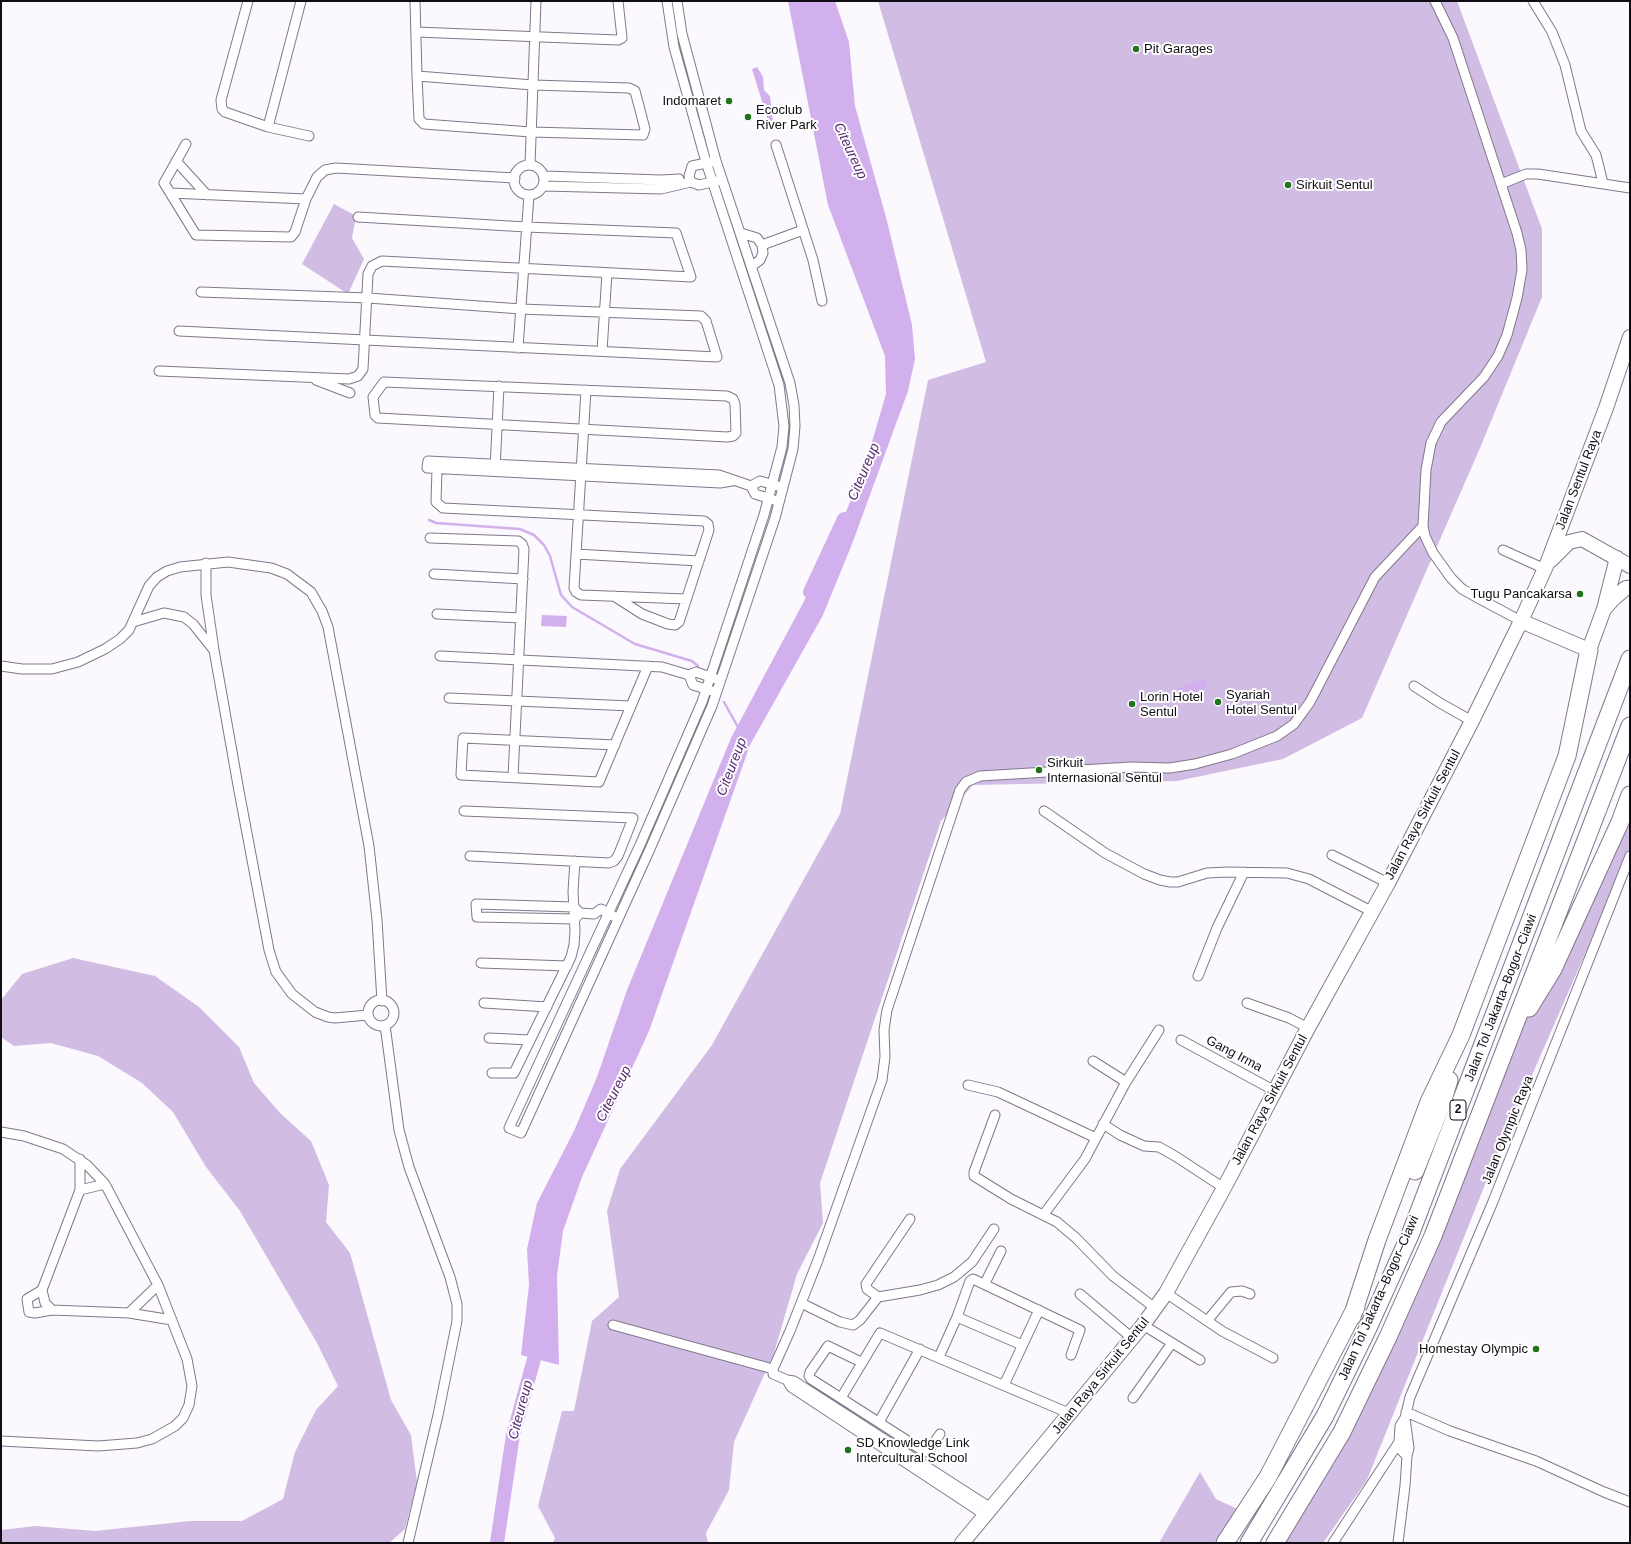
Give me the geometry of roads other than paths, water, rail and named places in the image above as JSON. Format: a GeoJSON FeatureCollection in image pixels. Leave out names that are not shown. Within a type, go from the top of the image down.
{"type":"FeatureCollection","features":[{"type":"Feature","properties":{"kind":"highway"},"geometry":{"type":"LineString","coordinates":[[1225,1543],[1268,1477],[1352,1317],[1377,1240],[1429,1102],[1461,1035],[1567,756],[1589,650]]}},
{"type":"Feature","properties":{"kind":"highway","name":"Jalan Tol Jakarta–Bogor–Ciawi"},"geometry":{"type":"LineString","coordinates":[[1249,1543],[1325,1416],[1368,1328],[1410,1235],[1630,659]]}},
{"type":"Feature","properties":{"kind":"highway","name":"Jalan Tol Jakarta–Bogor–Ciawi"},"geometry":{"type":"LineString","coordinates":[[1275,1543],[1342,1432],[1388,1337],[1433,1236],[1630,726]]}},
{"type":"Feature","properties":{"kind":"highway"},"geometry":{"type":"LineString","coordinates":[[1507,1044],[1553,969],[1620,822],[1630,795]]}},
{"type":"Feature","properties":{"kind":"main road","name":"Jalan Sentul Raya"},"geometry":{"type":"LineString","coordinates":[[1521,620],[1546,567],[1606,408],[1630,337]]}},
{"type":"Feature","properties":{"kind":"main road"},"geometry":{"type":"LineString","coordinates":[[1546,567],[1569,542],[1582,540],[1630,566]]}},
{"type":"Feature","properties":{"kind":"main road"},"geometry":{"type":"LineString","coordinates":[[1521,620],[1589,650],[1604,609],[1614,575],[1617,558]]}},
{"type":"Feature","properties":{"kind":"main road"},"geometry":{"type":"LineString","coordinates":[[1604,609],[1626,588],[1630,588]]}},
{"type":"Feature","properties":{"kind":"main road","name":"Jalan Raya Sirkuit Sentul"},"geometry":{"type":"LineString","coordinates":[[962,1543],[1071,1414],[1143,1325],[1166,1293],[1224,1188],[1371,911],[1388,884],[1472,721],[1521,620]]}},
{"type":"Feature","properties":{"kind":"street"},"geometry":{"type":"LineString","coordinates":[[248,1],[220,105],[225,112],[268,127],[308,136]]}},
{"type":"Feature","properties":{"kind":"street"},"geometry":{"type":"LineString","coordinates":[[268,127],[301,1]]}},
{"type":"Feature","properties":{"kind":"street"},"geometry":{"type":"LineString","coordinates":[[415,1],[417,76],[419,119],[424,124],[531,132],[643,135],[645,129],[635,91],[629,88],[533,85],[417,76]]}},
{"type":"Feature","properties":{"kind":"street"},"geometry":{"type":"LineString","coordinates":[[530,165],[536,1]]}},
{"type":"Feature","properties":{"kind":"street"},"geometry":{"type":"LineString","coordinates":[[416,32],[618,40],[622,38],[618,1]]}},
{"type":"Feature","properties":{"kind":"street"},"geometry":{"type":"LineString","coordinates":[[666,1],[674,47],[706,162],[780,386],[784,426],[779,465],[707,690],[640,845],[509,1128],[521,1133],[650,849],[717,693],[780,502],[792,448],[795,426],[794,405],[790,383],[716,161],[682,34],[677,1]]}},
{"type":"Feature","properties":{"kind":"street"},"geometry":{"type":"LineString","coordinates":[[1435,1],[1454,38],[1501,184],[1521,250],[1521,284],[1507,335],[1498,356],[1484,377],[1441,422],[1431,443],[1426,470],[1423,526],[1425,536],[1433,553],[1451,578],[1462,589],[1521,620]]}},
{"type":"Feature","properties":{"kind":"street"},"geometry":{"type":"LineString","coordinates":[[1532,1],[1552,32],[1565,65],[1581,131],[1596,155],[1603,183]]}},
{"type":"Feature","properties":{"kind":"street"},"geometry":{"type":"LineString","coordinates":[[186,144],[164,183],[196,235],[291,237],[295,232],[306,200],[318,177],[325,170],[336,168],[515,178]]}},
{"type":"Feature","properties":{"kind":"street"},"geometry":{"type":"LineString","coordinates":[[776,145],[813,260],[822,301]]}},
{"type":"Feature","properties":{"kind":"street"},"geometry":{"type":"LineString","coordinates":[[690,179],[692,166],[716,161]]}},
{"type":"Feature","properties":{"kind":"street"},"geometry":{"type":"LineString","coordinates":[[176,162],[207,195]]}},
{"type":"Feature","properties":{"kind":"street"},"geometry":{"type":"LineString","coordinates":[[530,165],[539,168],[544,181],[538,193],[529,195],[520,192],[514,184],[515,178],[515,175],[521,167],[530,165]]}},
{"type":"Feature","properties":{"kind":"street"},"geometry":{"type":"LineString","coordinates":[[1501,184],[1526,174],[1538,174],[1630,188]]}},
{"type":"Feature","properties":{"kind":"street"},"geometry":{"type":"LineString","coordinates":[[544,181],[661,185],[690,179],[699,185],[723,179]]}},
{"type":"Feature","properties":{"kind":"street"},"geometry":{"type":"LineString","coordinates":[[170,193],[306,200]]}},
{"type":"Feature","properties":{"kind":"street"},"geometry":{"type":"LineString","coordinates":[[518,348],[529,195]]}},
{"type":"Feature","properties":{"kind":"street"},"geometry":{"type":"LineString","coordinates":[[159,370],[306,376],[349,380],[358,376],[363,369],[366,339],[368,274],[372,266],[382,262],[691,277],[676,233],[526,227],[358,217]]}},
{"type":"Feature","properties":{"kind":"street"},"geometry":{"type":"LineString","coordinates":[[762,245],[803,230]]}},
{"type":"Feature","properties":{"kind":"street"},"geometry":{"type":"LineString","coordinates":[[741,233],[757,238],[762,245],[763,252],[760,260],[752,266]]}},
{"type":"Feature","properties":{"kind":"street"},"geometry":{"type":"LineString","coordinates":[[602,351],[607,273]]}},
{"type":"Feature","properties":{"kind":"street"},"geometry":{"type":"LineString","coordinates":[[179,331],[717,357],[706,321],[701,316],[520,309],[368,298],[201,292]]}},
{"type":"Feature","properties":{"kind":"street"},"geometry":{"type":"LineString","coordinates":[[306,376],[350,393]]}},
{"type":"Feature","properties":{"kind":"street"},"geometry":{"type":"LineString","coordinates":[[384,382],[498,386],[727,396],[733,398],[735,404],[736,433],[733,436],[727,437],[378,418],[375,415],[373,397],[384,382]]}},
{"type":"Feature","properties":{"kind":"street"},"geometry":{"type":"LineString","coordinates":[[496,468],[498,386]]}},
{"type":"Feature","properties":{"kind":"street"},"geometry":{"type":"LineString","coordinates":[[586,390],[574,588],[576,592],[581,595],[686,599]]}},
{"type":"Feature","properties":{"kind":"street"},"geometry":{"type":"LineString","coordinates":[[614,596],[642,614],[668,624],[675,625],[679,622],[709,530],[708,524],[704,521],[443,508],[436,502],[438,469],[496,468],[582,472],[718,474],[751,486],[755,494],[780,502]]}},
{"type":"Feature","properties":{"kind":"street"},"geometry":{"type":"LineString","coordinates":[[751,486],[760,481],[783,488]]}},
{"type":"Feature","properties":{"kind":"street"},"geometry":{"type":"LineString","coordinates":[[988,1512],[794,1381],[787,1380],[773,1374],[773,1369],[801,1303],[882,1080],[885,1057],[884,1030],[887,1010],[960,790],[966,782],[980,776],[1131,767],[1170,768],[1195,764],[1232,754],[1277,736],[1294,724],[1310,702],[1375,577],[1423,526]]}},
{"type":"Feature","properties":{"kind":"street"},"geometry":{"type":"LineString","coordinates":[[430,538],[518,541],[522,544],[524,549],[513,777]]}},
{"type":"Feature","properties":{"kind":"street"},"geometry":{"type":"LineString","coordinates":[[1503,550],[1546,567]]}},
{"type":"Feature","properties":{"kind":"street"},"geometry":{"type":"LineString","coordinates":[[576,554],[699,561]]}},
{"type":"Feature","properties":{"kind":"street"},"geometry":{"type":"LineString","coordinates":[[206,563],[206,595],[214,650],[269,950],[276,972],[292,994],[315,1012],[335,1018],[368,1015]]}},
{"type":"Feature","properties":{"kind":"street"},"geometry":{"type":"LineString","coordinates":[[1,666],[4,668],[41,670],[52,669],[78,662],[105,649],[120,639],[133,622],[149,586],[156,577],[167,571],[180,567],[206,563],[242,563],[271,568],[287,574],[311,592],[322,611],[328,627],[369,846],[378,920],[382,1001]]}},
{"type":"Feature","properties":{"kind":"street"},"geometry":{"type":"LineString","coordinates":[[434,574],[523,579]]}},
{"type":"Feature","properties":{"kind":"street"},"geometry":{"type":"LineString","coordinates":[[133,622],[164,613],[184,617],[193,624],[214,650]]}},
{"type":"Feature","properties":{"kind":"street"},"geometry":{"type":"LineString","coordinates":[[437,614],[521,618]]}},
{"type":"Feature","properties":{"kind":"street"},"geometry":{"type":"LineString","coordinates":[[440,656],[662,667],[689,675],[696,672],[721,680]]}},
{"type":"Feature","properties":{"kind":"street"},"geometry":{"type":"LineString","coordinates":[[615,745],[463,738],[461,775],[599,782],[615,745],[648,666]]}},
{"type":"Feature","properties":{"kind":"street"},"geometry":{"type":"LineString","coordinates":[[689,675],[693,685],[717,693]]}},
{"type":"Feature","properties":{"kind":"street"},"geometry":{"type":"LineString","coordinates":[[1414,686],[1472,721]]}},
{"type":"Feature","properties":{"kind":"street"},"geometry":{"type":"LineString","coordinates":[[449,698],[631,706]]}},
{"type":"Feature","properties":{"kind":"street"},"geometry":{"type":"LineString","coordinates":[[464,811],[633,818],[614,861],[609,863],[470,856]]}},
{"type":"Feature","properties":{"kind":"street"},"geometry":{"type":"LineString","coordinates":[[1044,811],[1105,853],[1144,874],[1160,880],[1178,882],[1207,873],[1273,872],[1298,875],[1371,911]]}},
{"type":"Feature","properties":{"kind":"street"},"geometry":{"type":"LineString","coordinates":[[1332,856],[1388,884]]}},
{"type":"Feature","properties":{"kind":"street","name":"Jalan Olympic Raya"},"geometry":{"type":"LineString","coordinates":[[1399,1442],[1400,1426],[1406,1415],[1410,1397],[1537,1091],[1630,856]]}},
{"type":"Feature","properties":{"kind":"street"},"geometry":{"type":"LineString","coordinates":[[492,1072],[514,1073],[567,966],[574,945],[576,913],[575,861]]}},
{"type":"Feature","properties":{"kind":"street"},"geometry":{"type":"LineString","coordinates":[[1198,976],[1217,928],[1244,872]]}},
{"type":"Feature","properties":{"kind":"street"},"geometry":{"type":"LineString","coordinates":[[576,913],[476,917],[476,904],[594,914],[601,910],[618,918]]}},
{"type":"Feature","properties":{"kind":"street"},"geometry":{"type":"LineString","coordinates":[[594,914],[596,921],[613,929]]}},
{"type":"Feature","properties":{"kind":"street"},"geometry":{"type":"LineString","coordinates":[[481,963],[567,966]]}},
{"type":"Feature","properties":{"kind":"street"},"geometry":{"type":"LineString","coordinates":[[382,1001],[391,1005],[393,1010],[392,1019],[386,1025],[376,1025],[370,1020],[368,1015],[368,1011],[373,1003],[382,1001]]}},
{"type":"Feature","properties":{"kind":"street"},"geometry":{"type":"LineString","coordinates":[[484,1003],[547,1007]]}},
{"type":"Feature","properties":{"kind":"street"},"geometry":{"type":"LineString","coordinates":[[1247,1003],[1289,1018],[1308,1028]]}},
{"type":"Feature","properties":{"kind":"street"},"geometry":{"type":"LineString","coordinates":[[386,1025],[399,1130],[409,1167],[450,1277],[457,1304],[456,1321],[439,1407],[408,1543]]}},
{"type":"Feature","properties":{"kind":"street"},"geometry":{"type":"LineString","coordinates":[[1044,1214],[1085,1159],[1126,1082],[1159,1030]]}},
{"type":"Feature","properties":{"kind":"street"},"geometry":{"type":"LineString","coordinates":[[489,1038],[530,1040]]}},
{"type":"Feature","properties":{"kind":"street","name":"Gang Irma"},"geometry":{"type":"LineString","coordinates":[[1182,1040],[1275,1091]]}},
{"type":"Feature","properties":{"kind":"street"},"geometry":{"type":"LineString","coordinates":[[1093,1061],[1126,1082]]}},
{"type":"Feature","properties":{"kind":"street"},"geometry":{"type":"LineString","coordinates":[[968,1085],[998,1092],[1096,1138]]}},
{"type":"Feature","properties":{"kind":"street"},"geometry":{"type":"LineString","coordinates":[[995,1115],[974,1172],[974,1176],[1011,1199],[1044,1214],[1057,1222],[1076,1238],[1113,1276],[1155,1308]]}},
{"type":"Feature","properties":{"kind":"street"},"geometry":{"type":"LineString","coordinates":[[1103,1124],[1120,1135],[1144,1146],[1158,1148],[1175,1156],[1224,1188]]}},
{"type":"Feature","properties":{"kind":"street"},"geometry":{"type":"LineString","coordinates":[[1,1132],[24,1136],[49,1143],[63,1149],[80,1159],[105,1184],[158,1285],[187,1359],[192,1386],[189,1405],[182,1418],[175,1426],[152,1439],[119,1446],[1,1441]]}},
{"type":"Feature","properties":{"kind":"street"},"geometry":{"type":"LineString","coordinates":[[52,1310],[45,1303],[42,1290],[80,1190],[80,1159]]}},
{"type":"Feature","properties":{"kind":"street"},"geometry":{"type":"LineString","coordinates":[[80,1190],[105,1184]]}},
{"type":"Feature","properties":{"kind":"street"},"geometry":{"type":"LineString","coordinates":[[878,1297],[867,1289],[866,1284],[910,1219]]}},
{"type":"Feature","properties":{"kind":"street"},"geometry":{"type":"LineString","coordinates":[[801,1303],[840,1322],[853,1325],[860,1320],[878,1297],[920,1290],[938,1285],[954,1277],[972,1262],[994,1229]]}},
{"type":"Feature","properties":{"kind":"street"},"geometry":{"type":"LineString","coordinates":[[985,1283],[1001,1251]]}},
{"type":"Feature","properties":{"kind":"street"},"geometry":{"type":"LineString","coordinates":[[939,1357],[957,1317],[970,1281],[973,1279],[985,1283],[1080,1330],[1071,1355]]}},
{"type":"Feature","properties":{"kind":"street"},"geometry":{"type":"LineString","coordinates":[[129,1313],[158,1285]]}},
{"type":"Feature","properties":{"kind":"street"},"geometry":{"type":"LineString","coordinates":[[42,1290],[26,1298],[29,1312],[35,1313],[52,1310],[129,1313],[172,1320]]}},
{"type":"Feature","properties":{"kind":"street"},"geometry":{"type":"LineString","coordinates":[[1206,1321],[1231,1292],[1242,1291],[1250,1294]]}},
{"type":"Feature","properties":{"kind":"street"},"geometry":{"type":"LineString","coordinates":[[1166,1293],[1232,1337],[1272,1358]]}},
{"type":"Feature","properties":{"kind":"street"},"geometry":{"type":"LineString","coordinates":[[1080,1294],[1132,1338]]}},
{"type":"Feature","properties":{"kind":"street"},"geometry":{"type":"LineString","coordinates":[[1004,1385],[1038,1310]]}},
{"type":"Feature","properties":{"kind":"street"},"geometry":{"type":"LineString","coordinates":[[957,1317],[1022,1345]]}},
{"type":"Feature","properties":{"kind":"street"},"geometry":{"type":"LineString","coordinates":[[613,1325],[773,1369]]}},
{"type":"Feature","properties":{"kind":"street"},"geometry":{"type":"LineString","coordinates":[[1143,1325],[1200,1360]]}},
{"type":"Feature","properties":{"kind":"street"},"geometry":{"type":"LineString","coordinates":[[841,1398],[861,1362],[880,1333],[1071,1414]]}},
{"type":"Feature","properties":{"kind":"street"},"geometry":{"type":"LineString","coordinates":[[1133,1398],[1172,1343]]}},
{"type":"Feature","properties":{"kind":"street"},"geometry":{"type":"LineString","coordinates":[[861,1362],[828,1346],[810,1372],[809,1376],[811,1379],[925,1452],[929,1450],[940,1434]]}},
{"type":"Feature","properties":{"kind":"street"},"geometry":{"type":"LineString","coordinates":[[879,1422],[920,1349]]}},
{"type":"Feature","properties":{"kind":"street"},"geometry":{"type":"LineString","coordinates":[[1406,1415],[1536,1461],[1604,1492],[1630,1502]]}},
{"type":"Feature","properties":{"kind":"street","name":"Jalan Olympic Raya"},"geometry":{"type":"LineString","coordinates":[[1398,1543],[1406,1486],[1407,1456],[1409,1448],[1406,1415]]}},
{"type":"Feature","properties":{"kind":"street"},"geometry":{"type":"LineString","coordinates":[[1399,1442],[1401,1450],[1407,1456]]}},
{"type":"Feature","properties":{"kind":"street"},"geometry":{"type":"LineString","coordinates":[[1333,1543],[1399,1442]]}},
{"type":"Feature","properties":{"kind":"water"},"geometry":{"type":"Polygon","coordinates":[[[788,1],[835,1],[849,42],[855,106],[887,221],[912,325],[915,359],[908,391],[852,544],[823,615],[750,745],[649,1031],[582,1177],[563,1231],[557,1276],[559,1365],[521,1355],[529,1285],[527,1249],[537,1203],[574,1131],[597,1077],[627,990],[731,738],[826,560],[865,466],[886,394],[885,356],[828,205],[788,1]]]}},
{"type":"Feature","properties":{"kind":"water"},"geometry":{"type":"Polygon","coordinates":[[[757,67],[763,77],[764,90],[770,96],[773,122],[769,124],[752,69],[757,67]]]}},
{"type":"Feature","properties":{"kind":"water"},"geometry":{"type":"Polygon","coordinates":[[[542,615],[567,616],[566,627],[541,626],[542,615]]]}},
{"type":"Feature","properties":{"kind":"water"},"geometry":{"type":"Polygon","coordinates":[[[1204,678],[1208,687],[1180,698],[1176,689],[1204,678]]]}},
{"type":"Feature","properties":{"kind":"waterway","name":"Citeureup"},"geometry":{"type":"LineString","coordinates":[[810,592],[844,519]]}},
{"type":"Feature","properties":{"kind":"waterway"},"geometry":{"type":"LineString","coordinates":[[429,520],[436,523],[520,529],[534,535],[544,545],[550,556],[561,595],[572,607],[635,644],[692,661],[698,666]]}},
{"type":"Feature","properties":{"kind":"waterway"},"geometry":{"type":"LineString","coordinates":[[724,702],[739,729]]}},
{"type":"Feature","properties":{"kind":"waterway","name":"Citeureup"},"geometry":{"type":"LineString","coordinates":[[497,1543],[513,1435],[539,1341]]}},
{"type":"Feature","properties":{"kind":"place","name":"Pit Garages"},"geometry":{"type":"Point","coordinates":[1136,49]}},
{"type":"Feature","properties":{"kind":"place","name":"Indomaret"},"geometry":{"type":"Point","coordinates":[729,101]}},
{"type":"Feature","properties":{"kind":"place","name":"Ecoclub River Park"},"geometry":{"type":"Point","coordinates":[748,117]}},
{"type":"Feature","properties":{"kind":"place","name":"Sirkuit Sentul"},"geometry":{"type":"Point","coordinates":[1288,185]}},
{"type":"Feature","properties":{"kind":"place","name":"Tugu Pancakarsa"},"geometry":{"type":"Point","coordinates":[1580,594]}},
{"type":"Feature","properties":{"kind":"place","name":"Syariah Hotel Sentul"},"geometry":{"type":"Point","coordinates":[1218,702]}},
{"type":"Feature","properties":{"kind":"place","name":"Lorin Hotel Sentul"},"geometry":{"type":"Point","coordinates":[1132,704]}},
{"type":"Feature","properties":{"kind":"place","name":"Sirkuit Internasional Sentul"},"geometry":{"type":"Point","coordinates":[1039,770]}},
{"type":"Feature","properties":{"kind":"place","name":"Homestay Olympic"},"geometry":{"type":"Point","coordinates":[1536,1349]}},
{"type":"Feature","properties":{"kind":"place","name":"SD Knowledge Link Intercultural School"},"geometry":{"type":"Point","coordinates":[848,1450]}}]}
